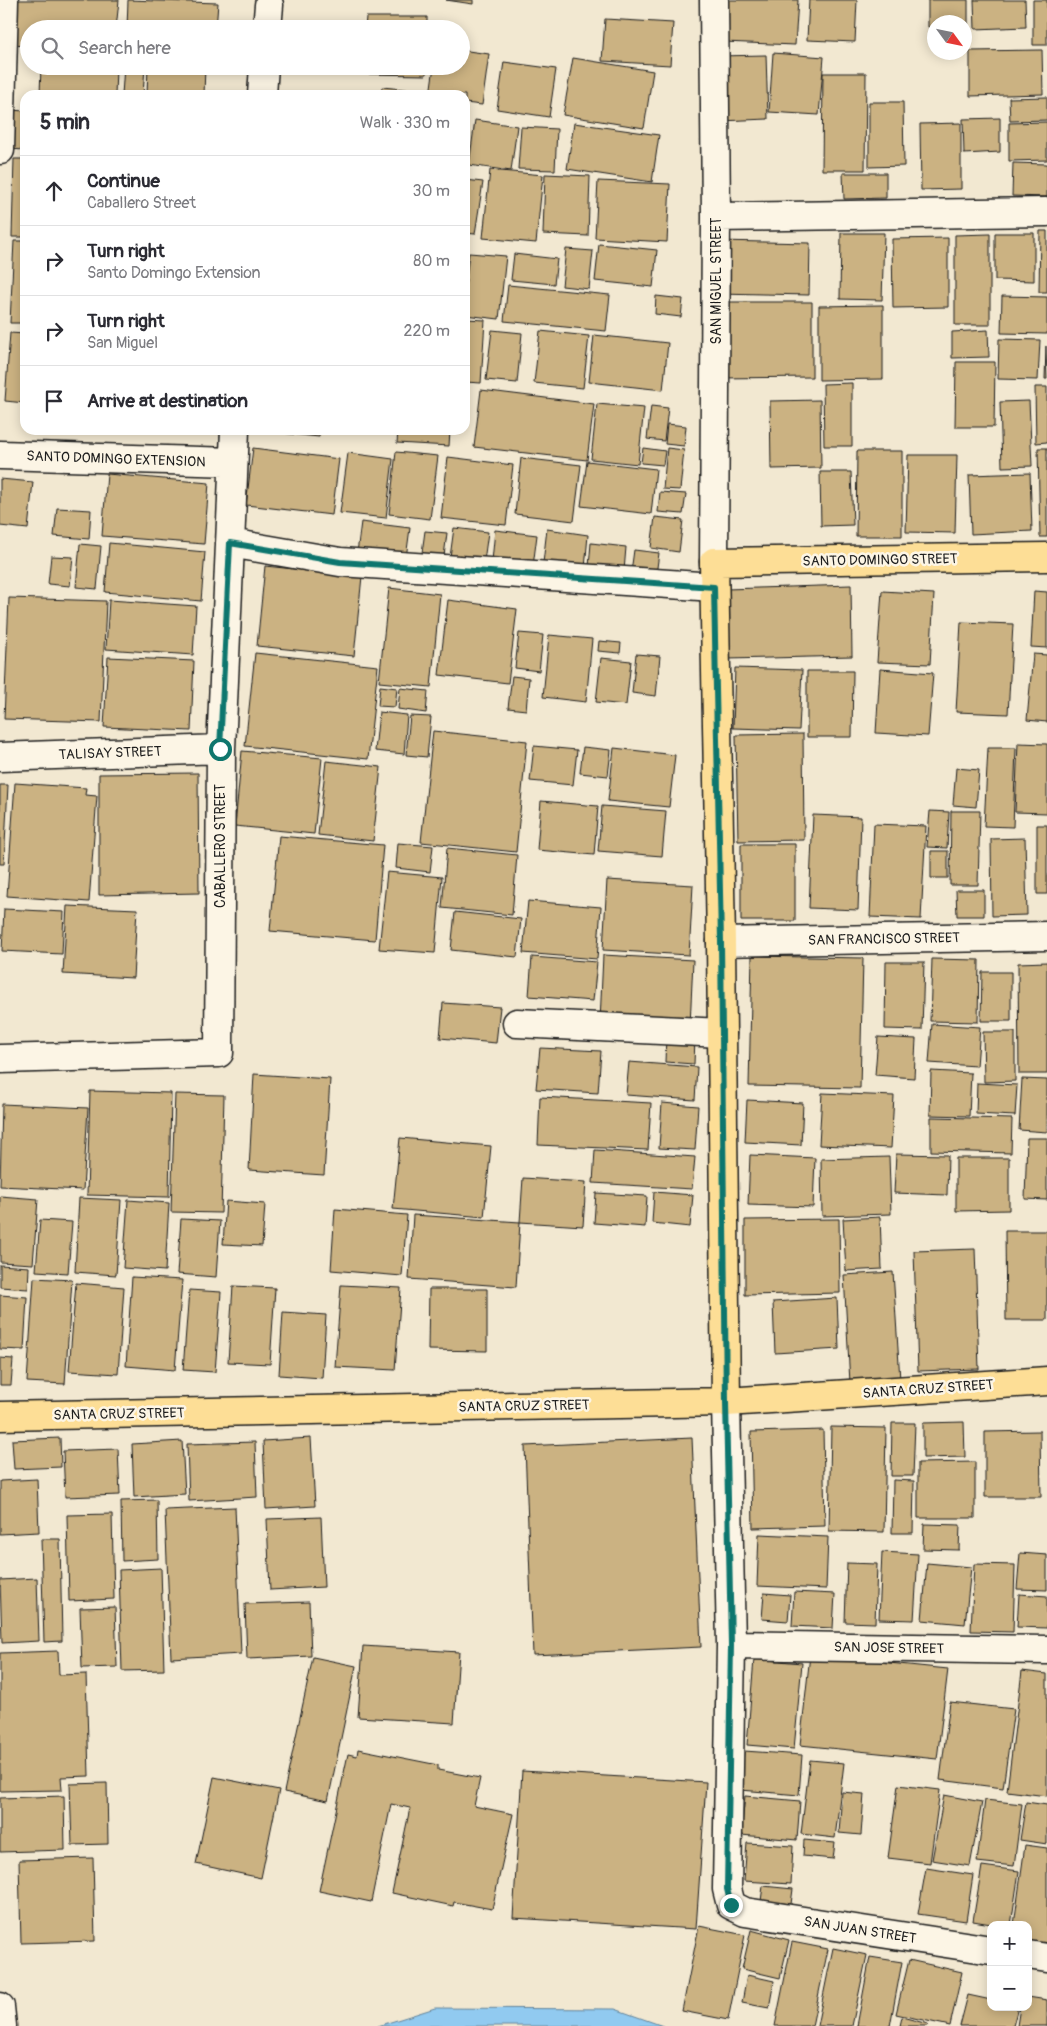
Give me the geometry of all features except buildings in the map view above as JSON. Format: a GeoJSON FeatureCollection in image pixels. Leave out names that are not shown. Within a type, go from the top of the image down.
{"type":"FeatureCollection","features":[{"type":"Feature","properties":{"kind":"main road","name":"SANTO DOMINGO STREET"},"geometry":{"type":"LineString","coordinates":[[714,574],[1047,557]]}},
{"type":"Feature","properties":{"kind":"main road"},"geometry":{"type":"LineString","coordinates":[[714,574],[721,942],[726,1402]]}},
{"type":"Feature","properties":{"kind":"main road","name":"SANTA CRUZ STREET"},"geometry":{"type":"LineString","coordinates":[[0,1416],[726,1402],[1047,1381]]}},
{"type":"Feature","properties":{"kind":"street"},"geometry":{"type":"LineString","coordinates":[[0,150],[4,0]]}},
{"type":"Feature","properties":{"kind":"street","name":"SAN MIGUEL STREET"},"geometry":{"type":"LineString","coordinates":[[714,0],[716,217],[714,574]]}},
{"type":"Feature","properties":{"kind":"street"},"geometry":{"type":"LineString","coordinates":[[262,90],[263,75]]}},
{"type":"Feature","properties":{"kind":"street"},"geometry":{"type":"LineString","coordinates":[[716,217],[1047,212]]}},
{"type":"Feature","properties":{"kind":"street","name":"CABALLERO STREET"},"geometry":{"type":"LineString","coordinates":[[0,1059],[219,1053],[220,749],[235,435]]}},
{"type":"Feature","properties":{"kind":"street","name":"SANTO DOMINGO EXTENSION"},"geometry":{"type":"LineString","coordinates":[[0,455],[233,462]]}},
{"type":"Feature","properties":{"kind":"street"},"geometry":{"type":"LineString","coordinates":[[230,543],[340,562],[714,574]]}},
{"type":"Feature","properties":{"kind":"street","name":"TALISAY STREET"},"geometry":{"type":"LineString","coordinates":[[0,757],[220,749]]}},
{"type":"Feature","properties":{"kind":"street","name":"SAN FRANCISCO STREET"},"geometry":{"type":"LineString","coordinates":[[721,942],[1047,936]]}},
{"type":"Feature","properties":{"kind":"street"},"geometry":{"type":"LineString","coordinates":[[518,1023],[722,1033]]}},
{"type":"Feature","properties":{"kind":"street"},"geometry":{"type":"LineString","coordinates":[[726,1402],[731,1645]]}},
{"type":"Feature","properties":{"kind":"street","name":"SAN JOSE STREET"},"geometry":{"type":"LineString","coordinates":[[731,1645],[1047,1650]]}},
{"type":"Feature","properties":{"kind":"street","name":"SAN JUAN STREET"},"geometry":{"type":"LineString","coordinates":[[731,1645],[727,1889],[731,1905],[745,1912],[987,1949]]}},
{"type":"Feature","properties":{"kind":"street"},"geometry":{"type":"LineString","coordinates":[[1032,1956],[1047,1958]]}},
{"type":"Feature","properties":{"kind":"street"},"geometry":{"type":"LineString","coordinates":[[0,2007],[2,2026]]}},
{"type":"Feature","properties":{"kind":"water"},"geometry":{"type":"Polygon","coordinates":[[[435,2008],[615,2009],[663,2026],[378,2026],[435,2008]]]}},
{"type":"Feature","properties":{"kind":"route"},"geometry":{"type":"LineString","coordinates":[[220,749],[230,543],[340,562],[714,587],[731,1645],[727,1889],[731,1905]]}}]}
